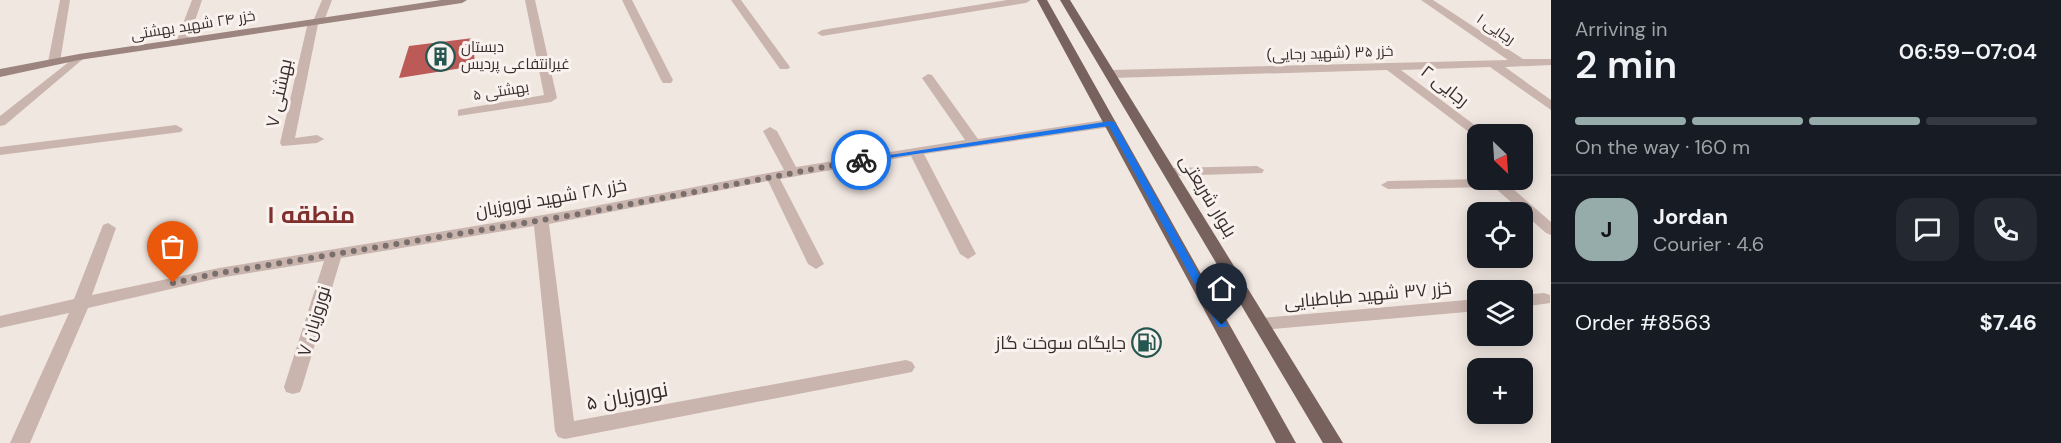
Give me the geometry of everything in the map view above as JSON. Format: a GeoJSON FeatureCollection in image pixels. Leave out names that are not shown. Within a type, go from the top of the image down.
{"type":"FeatureCollection","features":[{"type":"Feature","properties":{"kind":"main road"},"geometry":{"type":"LineString","coordinates":[[1042,0],[1286,443]]}},
{"type":"Feature","properties":{"kind":"main road","name":"بلوار شریعتی"},"geometry":{"type":"LineString","coordinates":[[1065,0],[1333,443]]}},
{"type":"Feature","properties":{"kind":"street"},"geometry":{"type":"LineString","coordinates":[[54,62],[65,0]]}},
{"type":"Feature","properties":{"kind":"street"},"geometry":{"type":"LineString","coordinates":[[182,42],[197,0]]}},
{"type":"Feature","properties":{"kind":"street"},"geometry":{"type":"LineString","coordinates":[[316,21],[327,0]]}},
{"type":"Feature","properties":{"kind":"street","name":"خزر ۲۴ شهید بهشتی"},"geometry":{"type":"LineString","coordinates":[[0,73],[79,57],[462,0]]}},
{"type":"Feature","properties":{"kind":"street","name":"بهشتی ۵"},"geometry":{"type":"LineString","coordinates":[[462,112],[551,98],[530,0]]}},
{"type":"Feature","properties":{"kind":"street"},"geometry":{"type":"LineString","coordinates":[[627,0],[667,80]]}},
{"type":"Feature","properties":{"kind":"street"},"geometry":{"type":"LineString","coordinates":[[736,0],[784,67]]}},
{"type":"Feature","properties":{"kind":"street"},"geometry":{"type":"LineString","coordinates":[[822,33],[1026,0]]}},
{"type":"Feature","properties":{"kind":"street","name":"رجایی ۱"},"geometry":{"type":"LineString","coordinates":[[1426,0],[1519,62]]}},
{"type":"Feature","properties":{"kind":"street","name":"بهشتی ۷"},"geometry":{"type":"LineString","coordinates":[[316,21],[287,143],[317,139]]}},
{"type":"Feature","properties":{"kind":"street"},"geometry":{"type":"LineString","coordinates":[[0,122],[79,57]]}},
{"type":"Feature","properties":{"kind":"street","name":"خزر ۳۵ (شهید رجایی)"},"geometry":{"type":"LineString","coordinates":[[1111,74],[1551,62]]}},
{"type":"Feature","properties":{"kind":"street"},"geometry":{"type":"LineString","coordinates":[[1492,63],[1551,106]]}},
{"type":"Feature","properties":{"kind":"street","name":"رجایی ۲"},"geometry":{"type":"LineString","coordinates":[[1389,66],[1467,126]]}},
{"type":"Feature","properties":{"kind":"street"},"geometry":{"type":"LineString","coordinates":[[928,78],[974,143]]}},
{"type":"Feature","properties":{"kind":"street","name":"خزر ۲۸ شهید نوروزیان"},"geometry":{"type":"LineString","coordinates":[[0,322],[219,273],[542,220],[792,172],[1111,123]]}},
{"type":"Feature","properties":{"kind":"street"},"geometry":{"type":"LineString","coordinates":[[0,151],[176,129]]}},
{"type":"Feature","properties":{"kind":"street"},"geometry":{"type":"LineString","coordinates":[[770,131],[792,172]]}},
{"type":"Feature","properties":{"kind":"street"},"geometry":{"type":"LineString","coordinates":[[916,152],[968,254]]}},
{"type":"Feature","properties":{"kind":"street"},"geometry":{"type":"LineString","coordinates":[[1170,171],[1257,170]]}},
{"type":"Feature","properties":{"kind":"street"},"geometry":{"type":"LineString","coordinates":[[772,176],[816,264]]}},
{"type":"Feature","properties":{"kind":"street"},"geometry":{"type":"LineString","coordinates":[[1388,186],[1498,183],[1551,230]]}},
{"type":"Feature","properties":{"kind":"street","name":"نوروزیان ۵"},"geometry":{"type":"LineString","coordinates":[[542,220],[565,430],[906,367]]}},
{"type":"Feature","properties":{"kind":"street"},"geometry":{"type":"LineString","coordinates":[[20,443],[81,304],[108,228]]}},
{"type":"Feature","properties":{"kind":"street","name":"نوروزیان ۷"},"geometry":{"type":"LineString","coordinates":[[293,387],[334,254]]}},
{"type":"Feature","properties":{"kind":"street"},"geometry":{"type":"LineString","coordinates":[[1533,300],[1544,300]]}},
{"type":"Feature","properties":{"kind":"street","name":"خزر ۳۷ شهید طباطبایی"},"geometry":{"type":"LineString","coordinates":[[1262,324],[1467,306]]}},
{"type":"Feature","properties":{"kind":"building","name":"دبستان غیرانتفاعی پردیس"},"geometry":{"type":"Polygon","coordinates":[[[473,38],[475,66],[399,78],[409,46],[473,38]]]}},
{"type":"Feature","properties":{"kind":"way so far"},"geometry":{"type":"LineString","coordinates":[[173,283],[219,273],[579,214],[861,160]]}},
{"type":"Feature","properties":{"kind":"place","name":"دبستان غیرانتفاعی پردیس"},"geometry":{"type":"Point","coordinates":[440,56]}},
{"type":"Feature","properties":{"kind":"place","name":"جایگاه سوخت گاز"},"geometry":{"type":"Point","coordinates":[1147,343]}},
{"type":"Feature","properties":{"kind":"district","name":"منطقه ۱"},"geometry":{"type":"Point","coordinates":[311,215]}},
{"type":"Feature","properties":{"kind":"route"},"geometry":{"type":"LineString","coordinates":[[861,160],[1111,123],[1222,325]]}}]}
